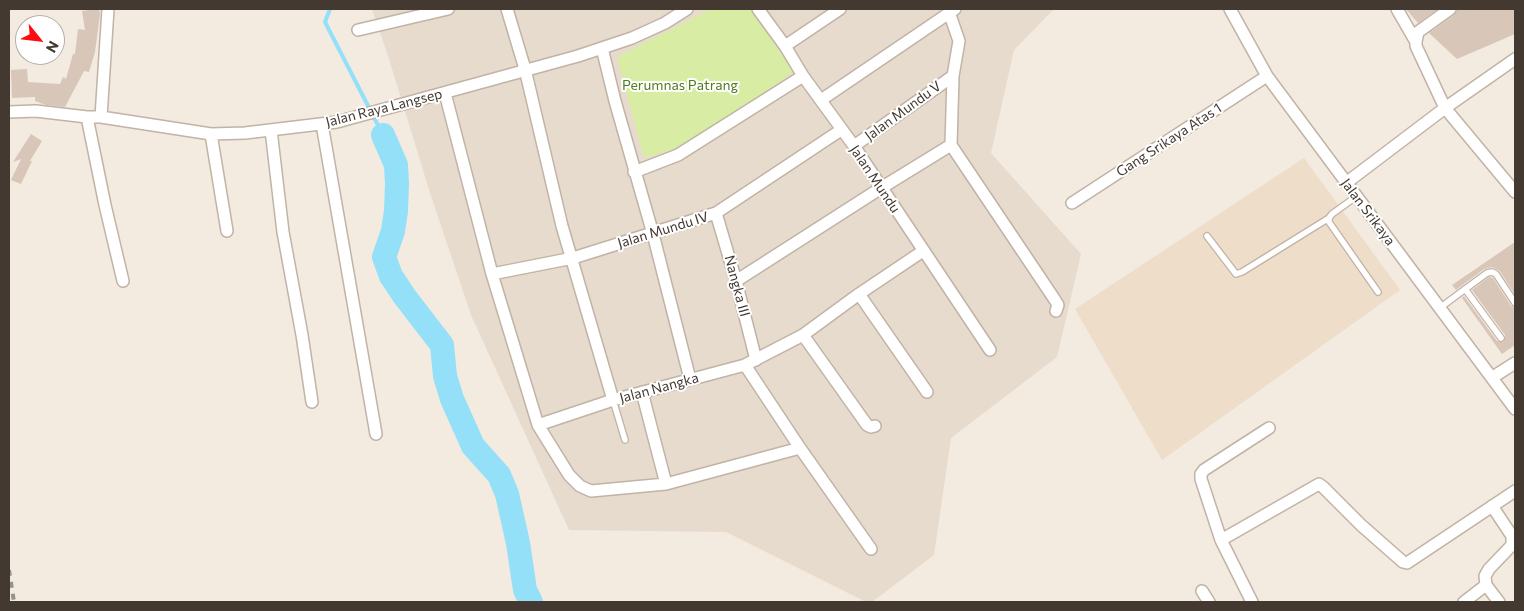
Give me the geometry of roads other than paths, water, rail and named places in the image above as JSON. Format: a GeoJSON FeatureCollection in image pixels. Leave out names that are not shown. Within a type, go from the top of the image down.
{"type":"FeatureCollection","features":[{"type":"Feature","properties":{"kind":"street"},"geometry":{"type":"LineString","coordinates":[[101,117],[108,9]]}},
{"type":"Feature","properties":{"kind":"street"},"geometry":{"type":"LineString","coordinates":[[358,30],[409,13],[448,9]]}},
{"type":"Feature","properties":{"kind":"street","name":"Jalan Nangka"},"geometry":{"type":"LineString","coordinates":[[507,9],[525,70],[550,179],[613,400],[745,365],[756,360],[803,334],[923,251]]}},
{"type":"Feature","properties":{"kind":"street","name":"Jalan Raya Langsep"},"geometry":{"type":"LineString","coordinates":[[9,112],[36,111],[101,117],[211,134],[245,133],[322,124],[347,120],[602,48],[632,38],[665,23],[687,9]]}},
{"type":"Feature","properties":{"kind":"street","name":"Jalan Mundu"},"geometry":{"type":"LineString","coordinates":[[758,9],[803,76],[854,146],[990,350]]}},
{"type":"Feature","properties":{"kind":"street"},"geometry":{"type":"LineString","coordinates":[[784,46],[840,9]]}},
{"type":"Feature","properties":{"kind":"street","name":"Jalan Srikaya"},"geometry":{"type":"LineString","coordinates":[[1230,9],[1267,76],[1514,403]]}},
{"type":"Feature","properties":{"kind":"street"},"geometry":{"type":"LineString","coordinates":[[1397,9],[1416,42]]}},
{"type":"Feature","properties":{"kind":"street"},"geometry":{"type":"LineString","coordinates":[[1450,9],[1418,32],[1416,46],[1445,108],[1515,192]]}},
{"type":"Feature","properties":{"kind":"street"},"geometry":{"type":"LineString","coordinates":[[821,100],[952,11],[959,38],[953,76],[952,146],[1055,300],[1058,305],[1056,310]]}},
{"type":"Feature","properties":{"kind":"street"},"geometry":{"type":"LineString","coordinates":[[602,48],[690,379]]}},
{"type":"Feature","properties":{"kind":"street"},"geometry":{"type":"LineString","coordinates":[[1346,183],[1445,108],[1515,59]]}},
{"type":"Feature","properties":{"kind":"street"},"geometry":{"type":"LineString","coordinates":[[634,172],[678,155],[803,76]]}},
{"type":"Feature","properties":{"kind":"street","name":"Jalan Mundu V"},"geometry":{"type":"LineString","coordinates":[[854,146],[953,76]]}},
{"type":"Feature","properties":{"kind":"street","name":"Gang Srikaya Atas 1"},"geometry":{"type":"LineString","coordinates":[[1072,203],[1267,76]]}},
{"type":"Feature","properties":{"kind":"street"},"geometry":{"type":"LineString","coordinates":[[445,93],[492,274],[538,425],[569,475],[580,486],[591,491],[666,484],[800,448]]}},
{"type":"Feature","properties":{"kind":"street"},"geometry":{"type":"LineString","coordinates":[[87,117],[122,281]]}},
{"type":"Feature","properties":{"kind":"street"},"geometry":{"type":"LineString","coordinates":[[322,124],[376,434]]}},
{"type":"Feature","properties":{"kind":"street"},"geometry":{"type":"LineString","coordinates":[[271,130],[283,232],[312,402]]}},
{"type":"Feature","properties":{"kind":"street","name":"Jalan Mundu IV"},"geometry":{"type":"LineString","coordinates":[[492,274],[573,258],[716,213],[841,130]]}},
{"type":"Feature","properties":{"kind":"street"},"geometry":{"type":"LineString","coordinates":[[211,134],[227,231]]}},
{"type":"Feature","properties":{"kind":"street"},"geometry":{"type":"LineString","coordinates":[[736,280],[881,188],[952,146]]}},
{"type":"Feature","properties":{"kind":"street","name":"Nangka III"},"geometry":{"type":"LineString","coordinates":[[716,213],[736,280],[756,360]]}},
{"type":"Feature","properties":{"kind":"street"},"geometry":{"type":"LineString","coordinates":[[859,294],[927,392]]}},
{"type":"Feature","properties":{"kind":"street"},"geometry":{"type":"LineString","coordinates":[[803,334],[867,425],[875,426]]}},
{"type":"Feature","properties":{"kind":"street"},"geometry":{"type":"LineString","coordinates":[[1493,377],[1515,363]]}},
{"type":"Feature","properties":{"kind":"street"},"geometry":{"type":"LineString","coordinates":[[745,365],[800,448],[871,549]]}},
{"type":"Feature","properties":{"kind":"street"},"geometry":{"type":"LineString","coordinates":[[642,392],[666,484]]}},
{"type":"Feature","properties":{"kind":"street"},"geometry":{"type":"LineString","coordinates":[[538,425],[613,400]]}},
{"type":"Feature","properties":{"kind":"street"},"geometry":{"type":"LineString","coordinates":[[1252,602],[1221,540],[1201,474],[1204,470],[1269,428]]}},
{"type":"Feature","properties":{"kind":"street"},"geometry":{"type":"LineString","coordinates":[[1221,540],[1319,484],[1361,526],[1407,563],[1515,491]]}},
{"type":"Feature","properties":{"kind":"street"},"geometry":{"type":"LineString","coordinates":[[1492,506],[1512,536],[1512,545],[1489,569],[1485,576],[1486,585],[1500,602]]}},
{"type":"Feature","properties":{"kind":"street"},"geometry":{"type":"LineString","coordinates":[[1464,602],[1486,585]]}},
{"type":"Feature","properties":{"kind":"street"},"geometry":{"type":"LineString","coordinates":[[1202,591],[1209,602]]}},
{"type":"Feature","properties":{"kind":"lane"},"geometry":{"type":"LineString","coordinates":[[1207,236],[1236,274],[1329,218],[1356,196]]}},
{"type":"Feature","properties":{"kind":"lane"},"geometry":{"type":"LineString","coordinates":[[1329,218],[1328,222],[1378,292]]}},
{"type":"Feature","properties":{"kind":"lane"},"geometry":{"type":"LineString","coordinates":[[1441,307],[1492,272],[1496,274],[1515,303]]}},
{"type":"Feature","properties":{"kind":"lane"},"geometry":{"type":"LineString","coordinates":[[1465,289],[1501,338]]}},
{"type":"Feature","properties":{"kind":"lane"},"geometry":{"type":"LineString","coordinates":[[613,400],[625,440]]}},
{"type":"Feature","properties":{"kind":"waterway"},"geometry":{"type":"LineString","coordinates":[[330,9],[325,22],[383,135]]}},
{"type":"Feature","properties":{"kind":"waterway"},"geometry":{"type":"LineString","coordinates":[[383,135],[396,165],[397,184],[393,231],[384,257],[391,276],[442,345],[445,376],[452,399],[473,446],[499,475],[507,494],[518,543],[525,590],[531,602]]}},
{"type":"Feature","properties":{"kind":"railway"},"geometry":{"type":"LineString","coordinates":[[9,570],[14,602]]}},
{"type":"Feature","properties":{"kind":"park label","name":"Perumnas Patrang"},"geometry":{"type":"Point","coordinates":[680,85]}}]}
